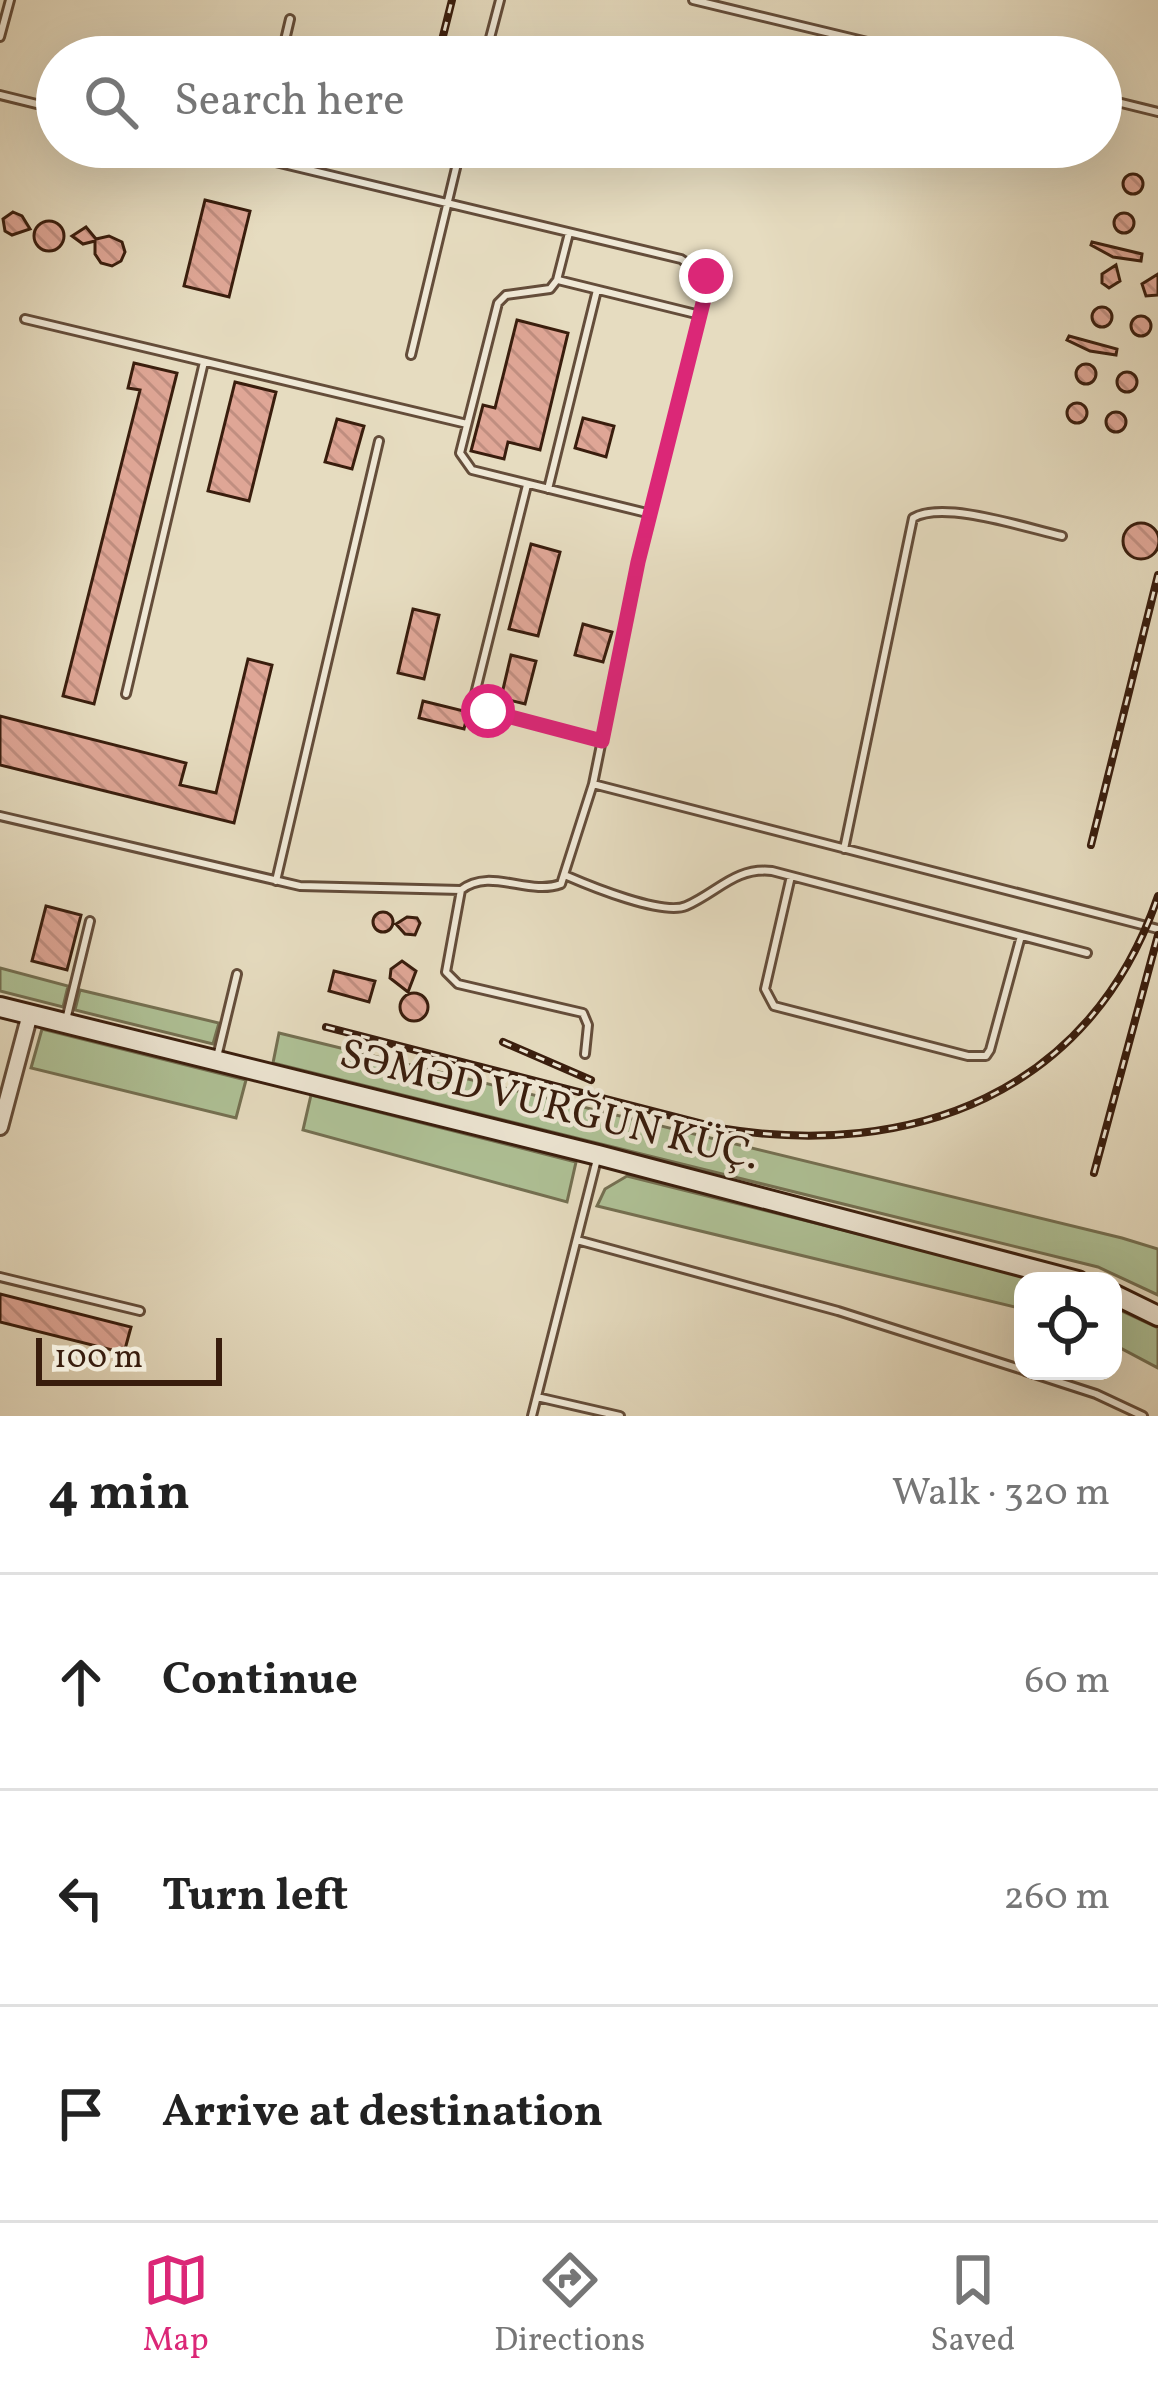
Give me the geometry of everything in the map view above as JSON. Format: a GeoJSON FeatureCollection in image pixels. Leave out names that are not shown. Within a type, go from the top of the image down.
{"type":"FeatureCollection","features":[{"type":"Feature","properties":{"kind":"main road","name":"SƏMƏD VURĞUN KÜÇ."},"geometry":{"type":"LineString","coordinates":[[0,1006],[1044,1272]]}},
{"type":"Feature","properties":{"kind":"main road"},"geometry":{"type":"LineString","coordinates":[[1122,1298],[1158,1316]]}},
{"type":"Feature","properties":{"kind":"street"},"geometry":{"type":"LineString","coordinates":[[0,1128],[31,1014]]}},
{"type":"Feature","properties":{"kind":"lane"},"geometry":{"type":"LineString","coordinates":[[0,37],[10,0]]}},
{"type":"Feature","properties":{"kind":"lane"},"geometry":{"type":"LineString","coordinates":[[491,36],[500,0]]}},
{"type":"Feature","properties":{"kind":"lane"},"geometry":{"type":"LineString","coordinates":[[693,0],[843,36]]}},
{"type":"Feature","properties":{"kind":"lane"},"geometry":{"type":"LineString","coordinates":[[286,36],[290,19]]}},
{"type":"Feature","properties":{"kind":"lane"},"geometry":{"type":"LineString","coordinates":[[0,95],[36,104]]}},
{"type":"Feature","properties":{"kind":"lane"},"geometry":{"type":"LineString","coordinates":[[1122,103],[1158,112]]}},
{"type":"Feature","properties":{"kind":"lane"},"geometry":{"type":"LineString","coordinates":[[297,168],[681,259],[706,276],[593,784],[567,875],[561,884],[538,890],[490,881],[469,883],[461,890],[447,977],[458,984],[583,1013],[588,1025],[585,1054]]}},
{"type":"Feature","properties":{"kind":"lane"},"geometry":{"type":"LineString","coordinates":[[411,355],[455,168]]}},
{"type":"Feature","properties":{"kind":"lane"},"geometry":{"type":"LineString","coordinates":[[569,233],[557,280],[550,289],[506,295],[498,303],[460,453],[472,470],[651,514]]}},
{"type":"Feature","properties":{"kind":"lane"},"geometry":{"type":"LineString","coordinates":[[557,280],[700,315]]}},
{"type":"Feature","properties":{"kind":"lane"},"geometry":{"type":"LineString","coordinates":[[548,489],[597,290]]}},
{"type":"Feature","properties":{"kind":"lane"},"geometry":{"type":"LineString","coordinates":[[25,320],[466,424]]}},
{"type":"Feature","properties":{"kind":"lane"},"geometry":{"type":"LineString","coordinates":[[126,694],[204,362]]}},
{"type":"Feature","properties":{"kind":"lane"},"geometry":{"type":"LineString","coordinates":[[276,881],[380,441]]}},
{"type":"Feature","properties":{"kind":"lane"},"geometry":{"type":"LineString","coordinates":[[527,485],[475,694],[488,711],[602,741]]}},
{"type":"Feature","properties":{"kind":"lane"},"geometry":{"type":"LineString","coordinates":[[844,849],[913,518],[925,512],[954,513],[1062,536]]}},
{"type":"Feature","properties":{"kind":"lane"},"geometry":{"type":"LineString","coordinates":[[593,784],[1158,929]]}},
{"type":"Feature","properties":{"kind":"lane"},"geometry":{"type":"LineString","coordinates":[[0,816],[276,881],[333,888],[461,890]]}},
{"type":"Feature","properties":{"kind":"lane"},"geometry":{"type":"LineString","coordinates":[[567,875],[601,890],[683,908],[742,871],[754,869],[1088,952]]}},
{"type":"Feature","properties":{"kind":"lane"},"geometry":{"type":"LineString","coordinates":[[791,876],[765,989],[768,1000],[774,1006],[968,1057],[986,1056],[991,1050],[1021,936]]}},
{"type":"Feature","properties":{"kind":"lane"},"geometry":{"type":"LineString","coordinates":[[65,1023],[90,921]]}},
{"type":"Feature","properties":{"kind":"lane"},"geometry":{"type":"LineString","coordinates":[[216,1061],[237,974]]}},
{"type":"Feature","properties":{"kind":"lane"},"geometry":{"type":"LineString","coordinates":[[532,1416],[598,1155]]}},
{"type":"Feature","properties":{"kind":"lane"},"geometry":{"type":"LineString","coordinates":[[577,1240],[838,1312],[1014,1368]]}},
{"type":"Feature","properties":{"kind":"lane"},"geometry":{"type":"LineString","coordinates":[[0,1277],[140,1311]]}},
{"type":"Feature","properties":{"kind":"lane"},"geometry":{"type":"LineString","coordinates":[[1052,1380],[1143,1416]]}},
{"type":"Feature","properties":{"kind":"lane"},"geometry":{"type":"LineString","coordinates":[[537,1397],[620,1416]]}},
{"type":"Feature","properties":{"kind":"green space"},"geometry":{"type":"Polygon","coordinates":[[[0,968],[68,986],[63,1007],[0,991],[0,968]]]}},
{"type":"Feature","properties":{"kind":"green space"},"geometry":{"type":"Polygon","coordinates":[[[80,990],[219,1023],[213,1044],[75,1010],[80,990]]]}},
{"type":"Feature","properties":{"kind":"green space"},"geometry":{"type":"Polygon","coordinates":[[[42,1029],[246,1080],[236,1118],[31,1068],[42,1029]]]}},
{"type":"Feature","properties":{"kind":"green space"},"geometry":{"type":"Polygon","coordinates":[[[279,1033],[1122,1238],[1158,1249],[1158,1295],[1122,1278],[1122,1272],[273,1063],[279,1033]]]}},
{"type":"Feature","properties":{"kind":"green space"},"geometry":{"type":"Polygon","coordinates":[[[311,1095],[576,1162],[567,1202],[303,1130],[311,1095]]]}},
{"type":"Feature","properties":{"kind":"green space"},"geometry":{"type":"Polygon","coordinates":[[[627,1176],[1014,1273],[1014,1307],[597,1206],[605,1189],[627,1176]]]}},
{"type":"Feature","properties":{"kind":"green space"},"geometry":{"type":"Polygon","coordinates":[[[1122,1311],[1158,1328],[1158,1368],[1122,1349],[1122,1311]]]}},
{"type":"Feature","properties":{"kind":"building"},"geometry":{"type":"Polygon","coordinates":[[[1133,174],[1143,184],[1133,194],[1123,184],[1133,174]]]}},
{"type":"Feature","properties":{"kind":"building"},"geometry":{"type":"Polygon","coordinates":[[[205,200],[250,211],[229,297],[184,286],[205,200]]]}},
{"type":"Feature","properties":{"kind":"building"},"geometry":{"type":"Polygon","coordinates":[[[13,212],[30,229],[12,235],[5,231],[3,219],[13,212]]]}},
{"type":"Feature","properties":{"kind":"building"},"geometry":{"type":"Polygon","coordinates":[[[1124,213],[1134,223],[1124,233],[1114,223],[1124,213]]]}},
{"type":"Feature","properties":{"kind":"building"},"geometry":{"type":"Polygon","coordinates":[[[49,221],[60,225],[64,236],[60,247],[49,251],[38,247],[34,236],[38,225],[49,221]]]}},
{"type":"Feature","properties":{"kind":"building"},"geometry":{"type":"Polygon","coordinates":[[[86,227],[96,239],[109,236],[122,242],[121,261],[112,266],[101,263],[95,241],[83,244],[72,236],[86,227]]]}},
{"type":"Feature","properties":{"kind":"building"},"geometry":{"type":"Polygon","coordinates":[[[1092,242],[1142,254],[1141,261],[1113,257],[1092,242]]]}},
{"type":"Feature","properties":{"kind":"building"},"geometry":{"type":"Polygon","coordinates":[[[1116,265],[1120,281],[1109,288],[1102,283],[1102,274],[1116,265]]]}},
{"type":"Feature","properties":{"kind":"building"},"geometry":{"type":"Polygon","coordinates":[[[1158,274],[1158,295],[1146,296],[1142,284],[1158,274]]]}},
{"type":"Feature","properties":{"kind":"building"},"geometry":{"type":"Polygon","coordinates":[[[1102,307],[1112,317],[1102,327],[1092,317],[1102,307]]]}},
{"type":"Feature","properties":{"kind":"building"},"geometry":{"type":"Polygon","coordinates":[[[1141,316],[1151,326],[1141,336],[1131,326],[1141,316]]]}},
{"type":"Feature","properties":{"kind":"building"},"geometry":{"type":"Polygon","coordinates":[[[517,320],[568,333],[540,450],[508,442],[504,459],[471,451],[483,405],[495,408],[517,320]]]}},
{"type":"Feature","properties":{"kind":"building"},"geometry":{"type":"Polygon","coordinates":[[[1069,336],[1117,349],[1116,355],[1090,351],[1067,340],[1069,336]]]}},
{"type":"Feature","properties":{"kind":"building"},"geometry":{"type":"Polygon","coordinates":[[[134,363],[177,373],[94,704],[63,696],[140,390],[128,388],[134,363]]]}},
{"type":"Feature","properties":{"kind":"building"},"geometry":{"type":"Polygon","coordinates":[[[1086,364],[1096,374],[1086,384],[1076,374],[1086,364]]]}},
{"type":"Feature","properties":{"kind":"building"},"geometry":{"type":"Polygon","coordinates":[[[1127,372],[1137,382],[1127,392],[1117,382],[1127,372]]]}},
{"type":"Feature","properties":{"kind":"building"},"geometry":{"type":"Polygon","coordinates":[[[235,382],[276,392],[249,501],[208,491],[235,382]]]}},
{"type":"Feature","properties":{"kind":"building"},"geometry":{"type":"Polygon","coordinates":[[[1077,403],[1087,413],[1077,423],[1067,413],[1077,403]]]}},
{"type":"Feature","properties":{"kind":"building"},"geometry":{"type":"Polygon","coordinates":[[[1116,412],[1126,422],[1116,432],[1106,422],[1116,412]]]}},
{"type":"Feature","properties":{"kind":"building"},"geometry":{"type":"Polygon","coordinates":[[[583,418],[614,426],[606,457],[575,448],[583,418]]]}},
{"type":"Feature","properties":{"kind":"building"},"geometry":{"type":"Polygon","coordinates":[[[337,419],[364,426],[352,469],[325,462],[337,419]]]}},
{"type":"Feature","properties":{"kind":"building"},"geometry":{"type":"Polygon","coordinates":[[[1141,523],[1154,528],[1159,541],[1154,554],[1141,559],[1128,554],[1123,541],[1128,528],[1141,523]]]}},
{"type":"Feature","properties":{"kind":"building"},"geometry":{"type":"Polygon","coordinates":[[[531,544],[560,552],[538,636],[509,629],[531,544]]]}},
{"type":"Feature","properties":{"kind":"building"},"geometry":{"type":"Polygon","coordinates":[[[413,609],[439,615],[424,679],[398,673],[413,609]]]}},
{"type":"Feature","properties":{"kind":"building"},"geometry":{"type":"Polygon","coordinates":[[[583,624],[612,632],[603,662],[575,655],[583,624]]]}},
{"type":"Feature","properties":{"kind":"building"},"geometry":{"type":"Polygon","coordinates":[[[511,655],[536,661],[525,704],[501,698],[511,655]]]}},
{"type":"Feature","properties":{"kind":"building"},"geometry":{"type":"Polygon","coordinates":[[[248,659],[272,665],[234,823],[0,765],[0,716],[186,763],[180,785],[216,793],[248,659]]]}},
{"type":"Feature","properties":{"kind":"building"},"geometry":{"type":"Polygon","coordinates":[[[423,701],[468,712],[464,729],[419,718],[423,701]]]}},
{"type":"Feature","properties":{"kind":"building"},"geometry":{"type":"Polygon","coordinates":[[[46,906],[81,915],[67,970],[32,961],[46,906]]]}},
{"type":"Feature","properties":{"kind":"building"},"geometry":{"type":"Polygon","coordinates":[[[383,912],[393,922],[383,932],[373,922],[383,912]]]}},
{"type":"Feature","properties":{"kind":"building"},"geometry":{"type":"Polygon","coordinates":[[[407,917],[420,923],[415,935],[405,934],[396,924],[407,917]]]}},
{"type":"Feature","properties":{"kind":"building"},"geometry":{"type":"Polygon","coordinates":[[[402,961],[416,971],[408,992],[390,978],[391,969],[402,961]]]}},
{"type":"Feature","properties":{"kind":"building"},"geometry":{"type":"Polygon","coordinates":[[[334,971],[375,981],[369,1002],[329,991],[334,971]]]}},
{"type":"Feature","properties":{"kind":"building"},"geometry":{"type":"Polygon","coordinates":[[[414,993],[424,997],[428,1007],[424,1017],[414,1021],[404,1017],[400,1007],[404,997],[414,993]]]}},
{"type":"Feature","properties":{"kind":"building"},"geometry":{"type":"Polygon","coordinates":[[[0,1294],[131,1327],[124,1353],[0,1322],[0,1294]]]}},
{"type":"Feature","properties":{"kind":"railway"},"geometry":{"type":"LineString","coordinates":[[443,36],[452,0]]}},
{"type":"Feature","properties":{"kind":"railway"},"geometry":{"type":"LineString","coordinates":[[1091,845],[1158,575]]}},
{"type":"Feature","properties":{"kind":"railway"},"geometry":{"type":"LineString","coordinates":[[326,1027],[719,1128],[791,1135],[860,1133],[925,1121],[986,1098],[1041,1064],[1088,1020],[1128,964],[1158,896]]}},
{"type":"Feature","properties":{"kind":"railway"},"geometry":{"type":"LineString","coordinates":[[1094,1173],[1158,935]]}},
{"type":"Feature","properties":{"kind":"railway"},"geometry":{"type":"LineString","coordinates":[[503,1042],[591,1080]]}},
{"type":"Feature","properties":{"kind":"route"},"geometry":{"type":"LineString","coordinates":[[488,711],[602,741],[638,562],[706,276]]}}]}
